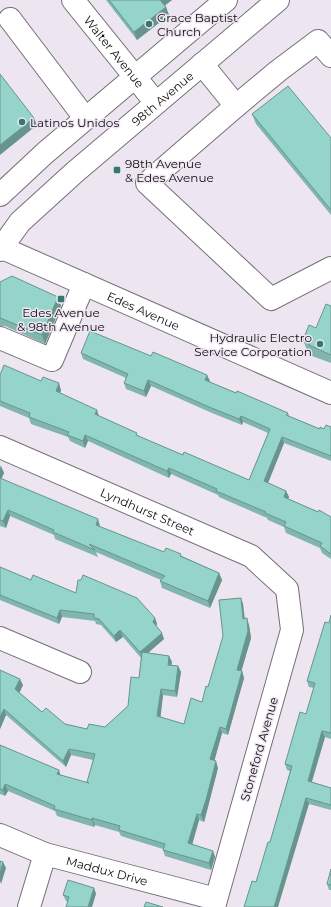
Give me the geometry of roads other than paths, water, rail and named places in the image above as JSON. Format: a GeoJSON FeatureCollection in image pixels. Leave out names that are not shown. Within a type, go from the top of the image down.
{"type":"FeatureCollection","features":[{"type":"Feature","properties":{"kind":"street","name":"Walter Avenue"},"geometry":{"type":"LineString","coordinates":[[73,0],[156,103]]}},
{"type":"Feature","properties":{"kind":"street"},"geometry":{"type":"LineString","coordinates":[[0,195],[85,118],[226,0]]}},
{"type":"Feature","properties":{"kind":"street","name":"98th Avenue"},"geometry":{"type":"LineString","coordinates":[[1,249],[25,217],[100,149],[278,0]]}},
{"type":"Feature","properties":{"kind":"street"},"geometry":{"type":"LineString","coordinates":[[10,19],[85,118]]}},
{"type":"Feature","properties":{"kind":"street"},"geometry":{"type":"LineString","coordinates":[[331,56],[318,41],[278,71],[146,184],[271,299],[331,268]]}},
{"type":"Feature","properties":{"kind":"street"},"geometry":{"type":"LineString","coordinates":[[202,64],[236,106]]}},
{"type":"Feature","properties":{"kind":"street","name":"Edes Avenue"},"geometry":{"type":"LineString","coordinates":[[1,249],[331,393]]}},
{"type":"Feature","properties":{"kind":"street"},"geometry":{"type":"LineString","coordinates":[[0,338],[52,360],[84,284]]}},
{"type":"Feature","properties":{"kind":"street","name":"Lyndhurst Street"},"geometry":{"type":"LineString","coordinates":[[0,447],[251,556],[287,589]]}},
{"type":"Feature","properties":{"kind":"street","name":"Stoneford Avenue"},"geometry":{"type":"LineString","coordinates":[[215,903],[292,630],[287,589]]}},
{"type":"Feature","properties":{"kind":"street"},"geometry":{"type":"LineString","coordinates":[[0,638],[80,672]]}},
{"type":"Feature","properties":{"kind":"street","name":"Maddux Drive"},"geometry":{"type":"LineString","coordinates":[[0,835],[46,854],[215,903]]}},
{"type":"Feature","properties":{"kind":"street"},"geometry":{"type":"LineString","coordinates":[[29,907],[46,854]]}},
{"type":"Feature","properties":{"kind":"place","name":"Grace Baptist Church"},"geometry":{"type":"Point","coordinates":[149,24]}},
{"type":"Feature","properties":{"kind":"place","name":"Latinos Unidos"},"geometry":{"type":"Point","coordinates":[22,122]}},
{"type":"Feature","properties":{"kind":"place","name":"98th Avenue & Edes Avenue"},"geometry":{"type":"Point","coordinates":[117,170]}},
{"type":"Feature","properties":{"kind":"place","name":"Edes Avenue & 98th Avenue"},"geometry":{"type":"Point","coordinates":[61,299]}},
{"type":"Feature","properties":{"kind":"place","name":"Hydraulic Electro Service Corporation"},"geometry":{"type":"Point","coordinates":[320,344]}}]}
